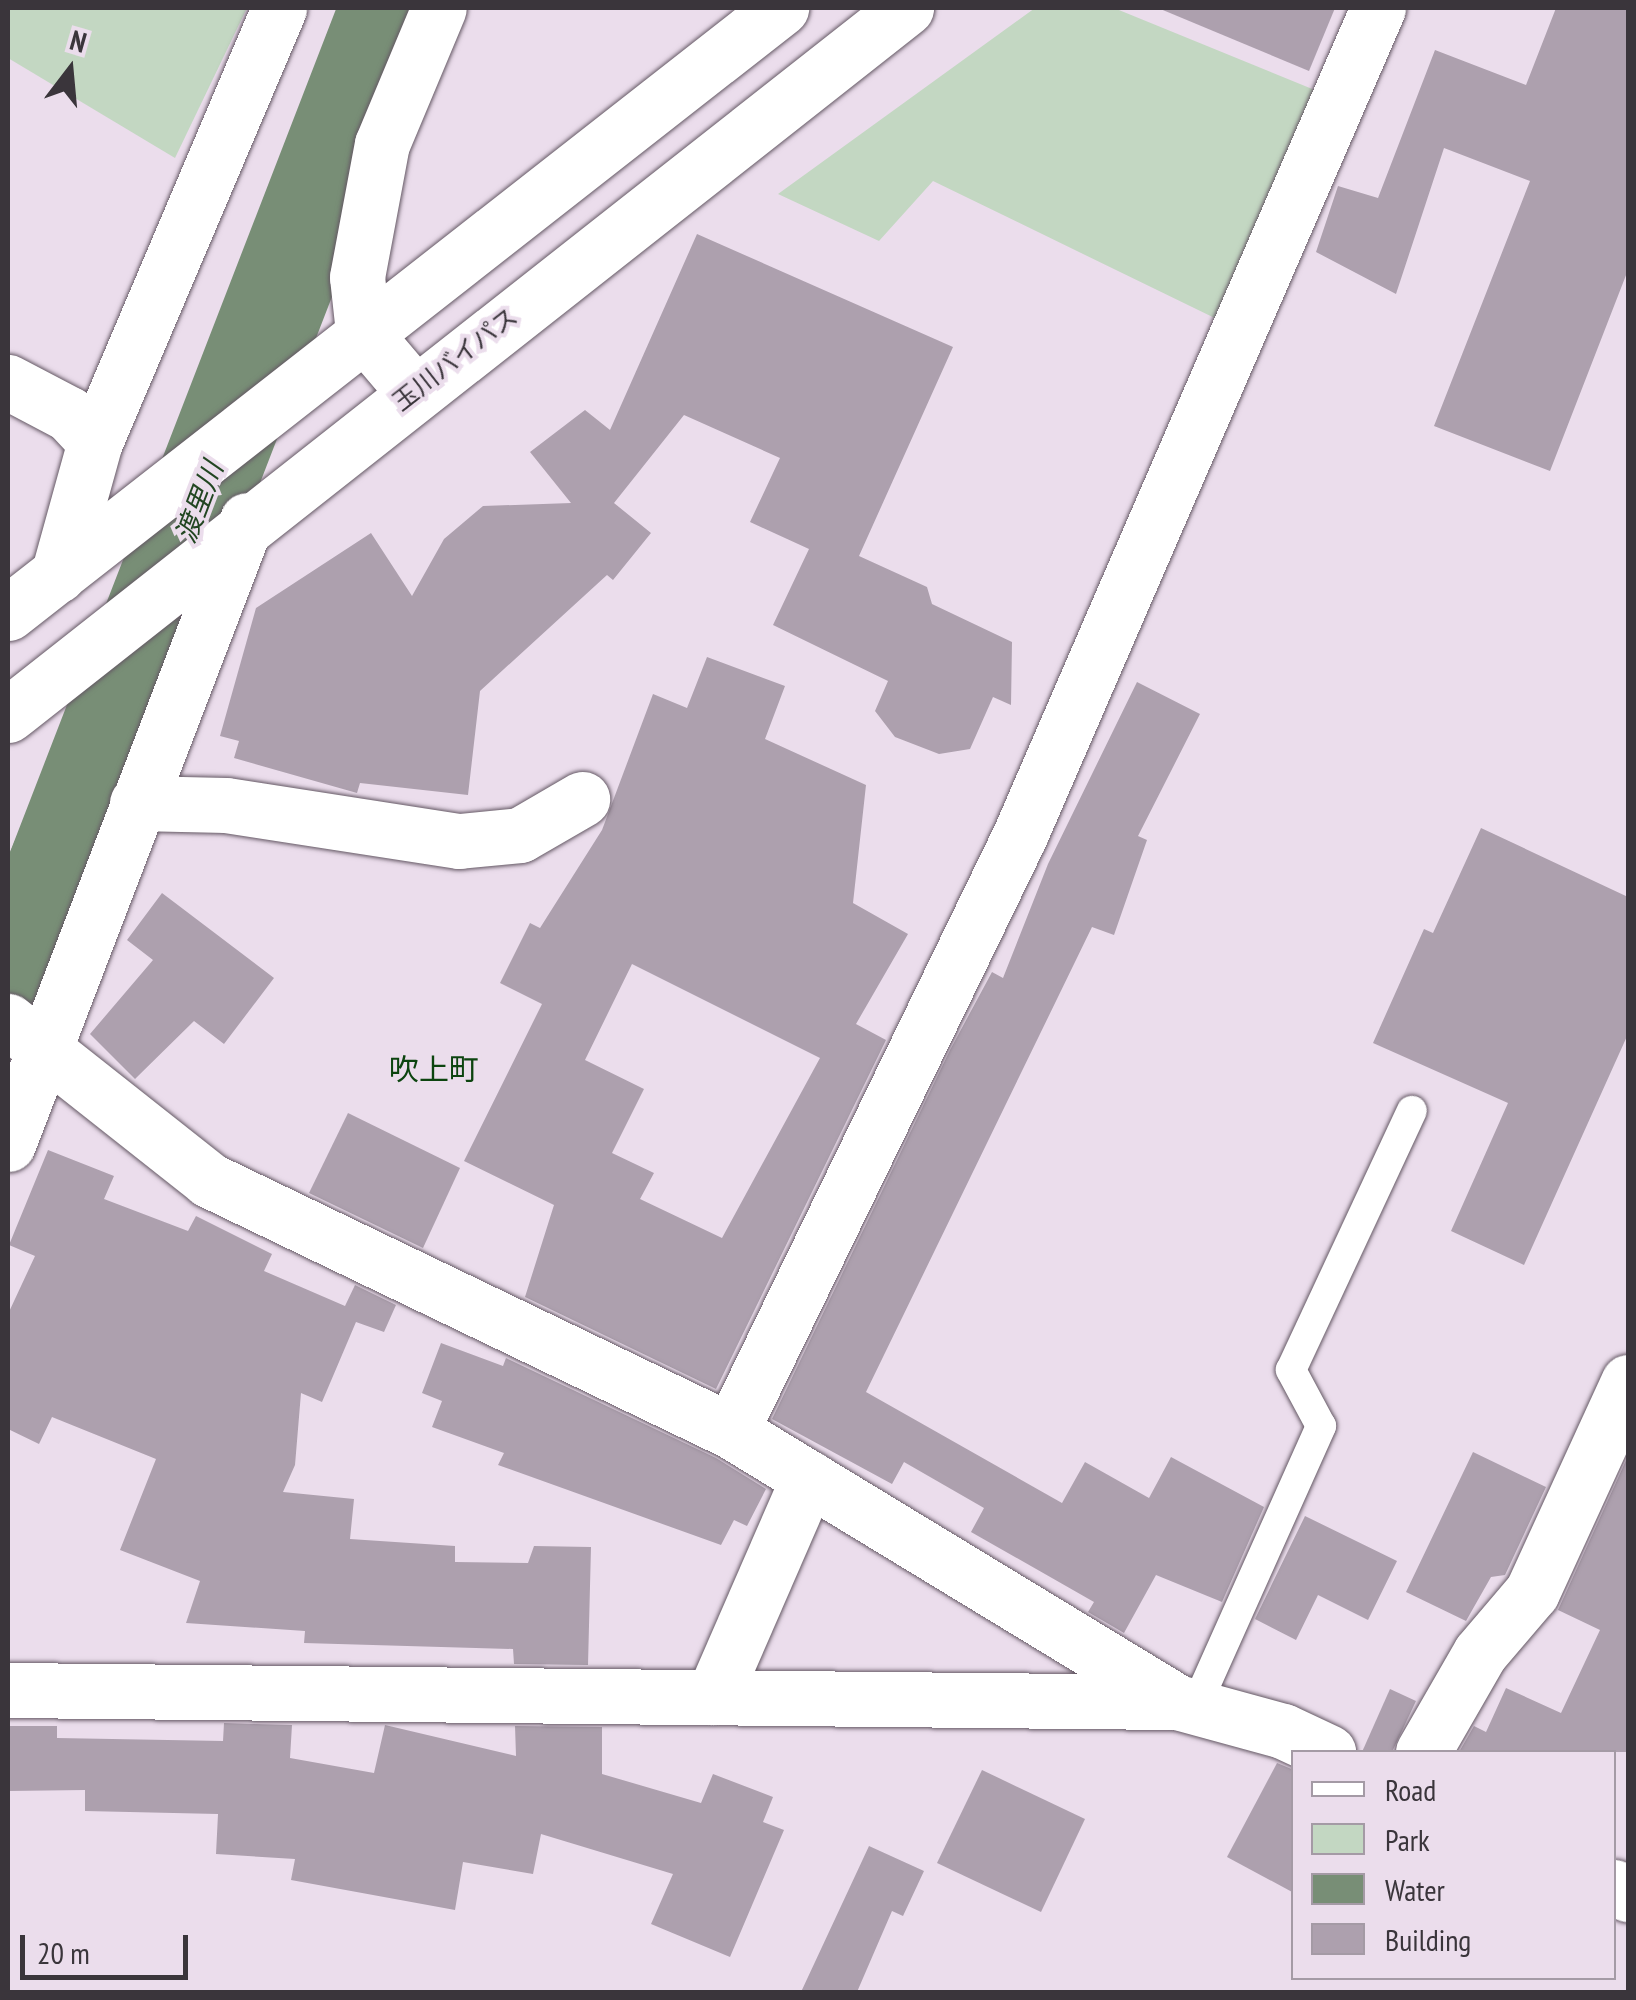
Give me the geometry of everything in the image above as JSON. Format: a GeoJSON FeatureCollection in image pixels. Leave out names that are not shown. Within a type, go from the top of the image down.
{"type":"FeatureCollection","features":[{"type":"Feature","properties":{"kind":"main road"},"geometry":{"type":"LineString","coordinates":[[58,574],[95,442],[279,8]]}},
{"type":"Feature","properties":{"kind":"main road"},"geometry":{"type":"LineString","coordinates":[[414,392],[363,332],[358,277],[382,144],[438,8]]}},
{"type":"Feature","properties":{"kind":"main road"},"geometry":{"type":"LineString","coordinates":[[8,613],[780,8]]}},
{"type":"Feature","properties":{"kind":"main road","name":"玉川バイパス"},"geometry":{"type":"LineString","coordinates":[[15,709],[247,520],[906,8]]}},
{"type":"Feature","properties":{"kind":"main road"},"geometry":{"type":"LineString","coordinates":[[731,1431],[1020,835],[1378,8]]}},
{"type":"Feature","properties":{"kind":"main road"},"geometry":{"type":"LineString","coordinates":[[8,382],[68,414],[95,442]]}},
{"type":"Feature","properties":{"kind":"main road"},"geometry":{"type":"LineString","coordinates":[[8,1144],[26,1037],[137,803],[247,520]]}},
{"type":"Feature","properties":{"kind":"main road"},"geometry":{"type":"LineString","coordinates":[[137,803],[226,804],[459,841],[520,835],[582,799]]}},
{"type":"Feature","properties":{"kind":"main road"},"geometry":{"type":"LineString","coordinates":[[26,1037],[208,1180],[731,1431],[1186,1705],[1322,1750]]}},
{"type":"Feature","properties":{"kind":"main road"},"geometry":{"type":"LineString","coordinates":[[1424,1750],[1480,1652],[1532,1592],[1628,1382]]}},
{"type":"Feature","properties":{"kind":"main road"},"geometry":{"type":"LineString","coordinates":[[712,1697],[808,1478]]}},
{"type":"Feature","properties":{"kind":"main road"},"geometry":{"type":"LineString","coordinates":[[8,1690],[1186,1705]]}},
{"type":"Feature","properties":{"kind":"lane"},"geometry":{"type":"LineString","coordinates":[[1186,1705],[1321,1426],[1291,1370],[1412,1111]]}},
{"type":"Feature","properties":{"kind":"green space"},"geometry":{"type":"Polygon","coordinates":[[[8,8],[247,8],[175,158],[8,58],[8,8]]]}},
{"type":"Feature","properties":{"kind":"green space"},"geometry":{"type":"Polygon","coordinates":[[[1035,8],[1114,8],[1327,95],[1227,324],[933,181],[879,241],[778,194],[1035,8]]]}},
{"type":"Feature","properties":{"kind":"water"},"geometry":{"type":"Polygon","coordinates":[[[139,698],[28,1009],[8,990],[8,857],[45,771],[139,698]]]}},
{"type":"Feature","properties":{"kind":"building"},"geometry":{"type":"Polygon","coordinates":[[[1158,8],[1335,8],[1309,71],[1158,8]]]}},
{"type":"Feature","properties":{"kind":"building"},"geometry":{"type":"Polygon","coordinates":[[[1556,8],[1628,8],[1628,270],[1550,471],[1434,426],[1530,181],[1444,148],[1396,294],[1316,252],[1338,186],[1378,198],[1435,50],[1526,85],[1556,8]]]}},
{"type":"Feature","properties":{"kind":"building"},"geometry":{"type":"Polygon","coordinates":[[[697,234],[953,347],[859,556],[927,587],[932,604],[1012,642],[1011,705],[993,697],[970,749],[939,754],[895,737],[875,711],[888,681],[773,625],[809,549],[750,522],[780,458],[684,415],[614,503],[651,533],[613,580],[607,575],[480,691],[468,795],[360,783],[357,793],[234,758],[239,741],[220,736],[256,608],[371,533],[412,596],[444,539],[483,506],[571,503],[530,452],[585,410],[610,430],[697,234]]]}},
{"type":"Feature","properties":{"kind":"building"},"geometry":{"type":"Polygon","coordinates":[[[707,657],[785,686],[765,739],[866,785],[853,903],[908,934],[856,1024],[886,1040],[716,1389],[525,1297],[554,1205],[464,1161],[542,1004],[500,983],[530,923],[540,928],[602,830],[653,694],[687,708],[707,657]],[[632,964],[585,1060],[644,1089],[612,1153],[654,1173],[640,1199],[722,1238],[820,1058],[632,964]]]}},
{"type":"Feature","properties":{"kind":"building"},"geometry":{"type":"Polygon","coordinates":[[[1137,682],[1200,714],[1138,836],[1147,840],[1114,935],[1092,927],[866,1392],[1062,1503],[1085,1462],[1149,1498],[1171,1457],[1264,1507],[1222,1602],[1156,1575],[1124,1633],[1088,1612],[1094,1602],[971,1532],[984,1508],[904,1462],[892,1484],[772,1419],[950,1050],[992,972],[1003,978],[1048,864],[1137,682]]]}},
{"type":"Feature","properties":{"kind":"building"},"geometry":{"type":"Polygon","coordinates":[[[1481,828],[1628,897],[1628,1034],[1524,1265],[1451,1231],[1508,1103],[1373,1043],[1424,929],[1433,933],[1481,828]]]}},
{"type":"Feature","properties":{"kind":"building"},"geometry":{"type":"Polygon","coordinates":[[[162,893],[274,978],[224,1044],[194,1021],[135,1079],[90,1034],[153,960],[127,940],[162,893]]]}},
{"type":"Feature","properties":{"kind":"building"},"geometry":{"type":"Polygon","coordinates":[[[348,1113],[460,1168],[423,1248],[309,1193],[348,1113]]]}},
{"type":"Feature","properties":{"kind":"building"},"geometry":{"type":"Polygon","coordinates":[[[48,1150],[114,1176],[104,1199],[188,1231],[196,1216],[272,1254],[264,1271],[345,1306],[355,1285],[396,1305],[384,1332],[356,1322],[322,1402],[301,1393],[295,1465],[283,1492],[354,1499],[350,1539],[455,1546],[455,1562],[528,1563],[534,1546],[591,1547],[588,1665],[514,1664],[513,1649],[304,1643],[305,1631],[186,1623],[200,1581],[120,1550],[156,1459],[52,1417],[39,1444],[8,1429],[8,1314],[35,1256],[9,1245],[48,1150]]]}},
{"type":"Feature","properties":{"kind":"building"},"geometry":{"type":"Polygon","coordinates":[[[441,1343],[503,1366],[506,1358],[716,1458],[766,1489],[747,1526],[734,1520],[721,1545],[498,1465],[504,1453],[432,1427],[442,1401],[422,1393],[441,1343]]]}},
{"type":"Feature","properties":{"kind":"building"},"geometry":{"type":"Polygon","coordinates":[[[1473,1452],[1546,1487],[1505,1575],[1491,1577],[1466,1621],[1406,1592],[1473,1452]]]}},
{"type":"Feature","properties":{"kind":"building"},"geometry":{"type":"Polygon","coordinates":[[[1628,1456],[1628,1752],[1460,1750],[1474,1726],[1486,1732],[1506,1688],[1561,1713],[1600,1630],[1558,1610],[1628,1456]]]}},
{"type":"Feature","properties":{"kind":"building"},"geometry":{"type":"Polygon","coordinates":[[[1305,1516],[1397,1561],[1368,1620],[1318,1595],[1296,1640],[1255,1619],[1305,1516]]]}},
{"type":"Feature","properties":{"kind":"building"},"geometry":{"type":"Polygon","coordinates":[[[1390,1689],[1416,1701],[1393,1750],[1363,1750],[1390,1689]]]}},
{"type":"Feature","properties":{"kind":"building"},"geometry":{"type":"Polygon","coordinates":[[[224,1723],[292,1725],[290,1758],[374,1773],[385,1725],[516,1756],[515,1726],[602,1727],[602,1774],[701,1803],[713,1774],[773,1797],[763,1822],[784,1830],[730,1957],[651,1924],[673,1874],[541,1834],[533,1874],[463,1862],[455,1910],[291,1880],[295,1859],[216,1854],[218,1814],[85,1811],[85,1790],[8,1791],[8,1726],[57,1726],[57,1738],[223,1741],[224,1723]]]}},
{"type":"Feature","properties":{"kind":"building"},"geometry":{"type":"Polygon","coordinates":[[[1277,1763],[1291,1769],[1291,1891],[1227,1857],[1277,1763]]]}},
{"type":"Feature","properties":{"kind":"building"},"geometry":{"type":"Polygon","coordinates":[[[982,1770],[1085,1819],[1041,1912],[937,1863],[982,1770]]]}},
{"type":"Feature","properties":{"kind":"building"},"geometry":{"type":"Polygon","coordinates":[[[869,1846],[924,1871],[903,1916],[892,1911],[857,1992],[801,1992],[869,1846]]]}},
{"type":"Feature","properties":{"kind":"waterway","name":"渡里川"},"geometry":{"type":"LineString","coordinates":[[8,996],[390,8]]}},
{"type":"Feature","properties":{"kind":"district","name":"吹上町"},"geometry":{"type":"Point","coordinates":[434,1069]}}]}
